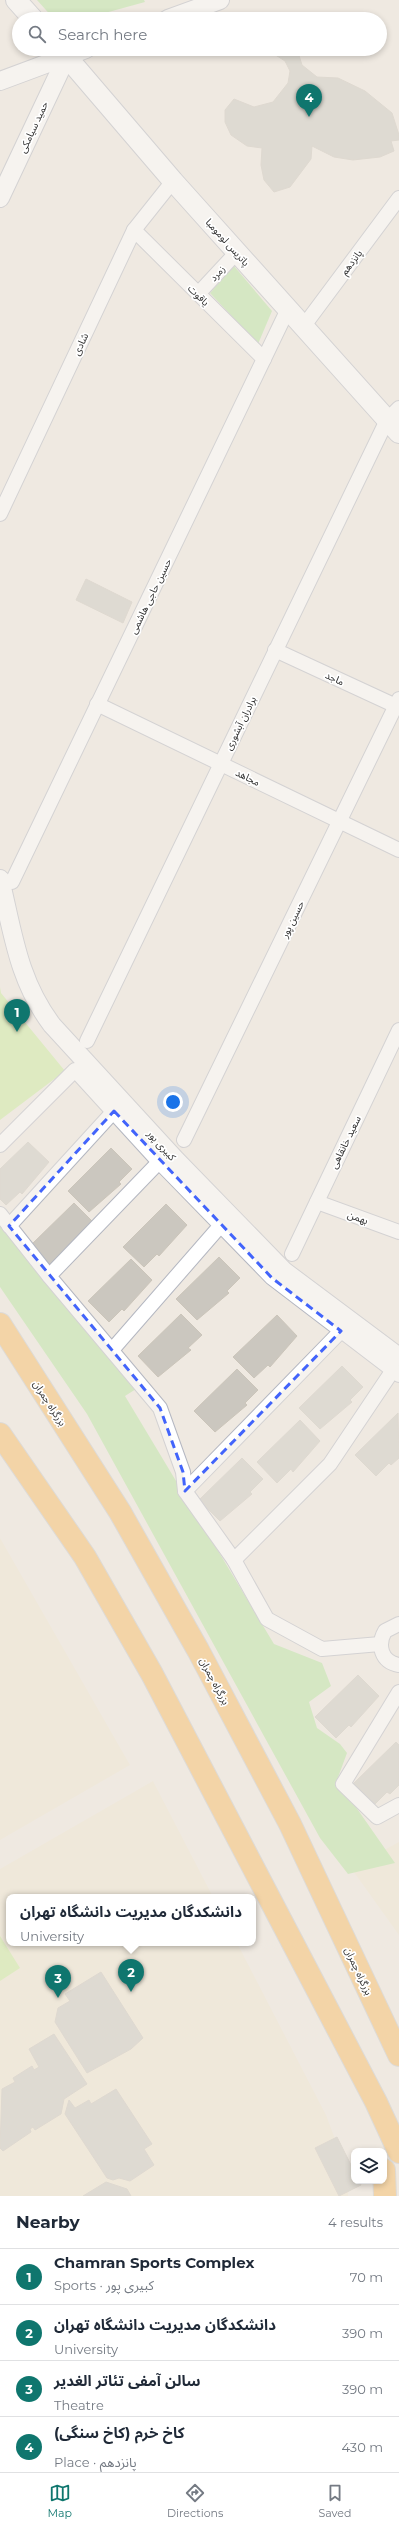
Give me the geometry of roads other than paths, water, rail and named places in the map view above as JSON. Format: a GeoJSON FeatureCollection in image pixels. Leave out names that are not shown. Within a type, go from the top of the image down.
{"type":"FeatureCollection","features":[{"type":"Feature","properties":{"kind":"highway","name":"بزرگراه چمران"},"geometry":{"type":"LineString","coordinates":[[0,1324],[120,1512],[198,1650],[290,1824],[398,2053]]}},
{"type":"Feature","properties":{"kind":"highway"},"geometry":{"type":"LineString","coordinates":[[0,1434],[85,1557],[152,1674],[376,2102],[399,2152]]}},
{"type":"Feature","properties":{"kind":"highway"},"geometry":{"type":"LineString","coordinates":[[376,2102],[382,2148]]}},
{"type":"Feature","properties":{"kind":"highway"},"geometry":{"type":"LineString","coordinates":[[385,2184],[385,2196]]}},
{"type":"Feature","properties":{"kind":"main road"},"geometry":{"type":"LineString","coordinates":[[16,0],[27,12]]}},
{"type":"Feature","properties":{"kind":"main road","name":"پاتریس لومومبا"},"geometry":{"type":"LineString","coordinates":[[66,56],[173,181],[303,327],[395,420]]}},
{"type":"Feature","properties":{"kind":"street"},"geometry":{"type":"LineString","coordinates":[[187,12],[220,0]]}},
{"type":"Feature","properties":{"kind":"street"},"geometry":{"type":"LineString","coordinates":[[0,81],[56,56]]}},
{"type":"Feature","properties":{"kind":"street","name":"حمید سیامکی"},"geometry":{"type":"LineString","coordinates":[[0,198],[62,56]]}},
{"type":"Feature","properties":{"kind":"street","name":"شادی"},"geometry":{"type":"LineString","coordinates":[[0,514],[134,230],[173,181]]}},
{"type":"Feature","properties":{"kind":"street","name":"پانزدهم"},"geometry":{"type":"LineString","coordinates":[[303,327],[399,198]]}},
{"type":"Feature","properties":{"kind":"street","name":"یاقوت"},"geometry":{"type":"LineString","coordinates":[[134,230],[264,359]]}},
{"type":"Feature","properties":{"kind":"street","name":"زمرد"},"geometry":{"type":"LineString","coordinates":[[198,294],[237,252]]}},
{"type":"Feature","properties":{"kind":"street","name":"حسین حاجی هاشمی"},"geometry":{"type":"LineString","coordinates":[[6,881],[97,704],[288,310]]}},
{"type":"Feature","properties":{"kind":"street","name":"برادران آبشوری"},"geometry":{"type":"LineString","coordinates":[[87,1041],[275,650],[395,420]]}},
{"type":"Feature","properties":{"kind":"street","name":"ماجد"},"geometry":{"type":"LineString","coordinates":[[275,650],[397,702]]}},
{"type":"Feature","properties":{"kind":"street","name":"حسین پور"},"geometry":{"type":"LineString","coordinates":[[184,1140],[397,702]]}},
{"type":"Feature","properties":{"kind":"street","name":"مجاهد"},"geometry":{"type":"LineString","coordinates":[[97,704],[399,850]]}},
{"type":"Feature","properties":{"kind":"street","name":"کبیری پور"},"geometry":{"type":"LineString","coordinates":[[6,881],[24,978],[40,1008],[52,1025],[176,1160],[284,1271],[397,1367]]}},
{"type":"Feature","properties":{"kind":"street","name":"سعید خانقاهی"},"geometry":{"type":"LineString","coordinates":[[292,1254],[399,1030]]}},
{"type":"Feature","properties":{"kind":"street"},"geometry":{"type":"LineString","coordinates":[[0,1145],[75,1070],[159,1162],[272,1278],[341,1331],[397,1367],[330,1464],[234,1560]]}},
{"type":"Feature","properties":{"kind":"street"},"geometry":{"type":"LineString","coordinates":[[9,1226],[114,1111]]}},
{"type":"Feature","properties":{"kind":"street"},"geometry":{"type":"LineString","coordinates":[[49,1276],[159,1162]]}},
{"type":"Feature","properties":{"kind":"street","name":"بهمن"},"geometry":{"type":"LineString","coordinates":[[317,1202],[399,1232]]}},
{"type":"Feature","properties":{"kind":"street"},"geometry":{"type":"LineString","coordinates":[[0,1214],[49,1276],[160,1408],[183,1472],[185,1491],[234,1560],[267,1619],[322,1650],[380,1644]]}},
{"type":"Feature","properties":{"kind":"street"},"geometry":{"type":"LineString","coordinates":[[112,1350],[221,1224]]}},
{"type":"Feature","properties":{"kind":"street"},"geometry":{"type":"LineString","coordinates":[[185,1491],[341,1331]]}},
{"type":"Feature","properties":{"kind":"street"},"geometry":{"type":"LineString","coordinates":[[399,1624],[385,1631],[380,1644],[384,1656],[388,1661],[399,1665]]}},
{"type":"Feature","properties":{"kind":"street"},"geometry":{"type":"LineString","coordinates":[[399,1692],[344,1784],[377,1817],[399,1805]]}},
{"type":"Feature","properties":{"kind":"place","name":"کاخ خرم (کاخ سنگی)"},"geometry":{"type":"Point","coordinates":[309,117]}},
{"type":"Feature","properties":{"kind":"place","name":"Chamran Sports Complex"},"geometry":{"type":"Point","coordinates":[17,1032]}},
{"type":"Feature","properties":{"kind":"place","name":"دانشکدگان مدیریت دانشگاه تهران"},"geometry":{"type":"Point","coordinates":[131,1992]}},
{"type":"Feature","properties":{"kind":"place","name":"سالن آمفی تئاتر الغدير"},"geometry":{"type":"Point","coordinates":[58,1998]}}]}
